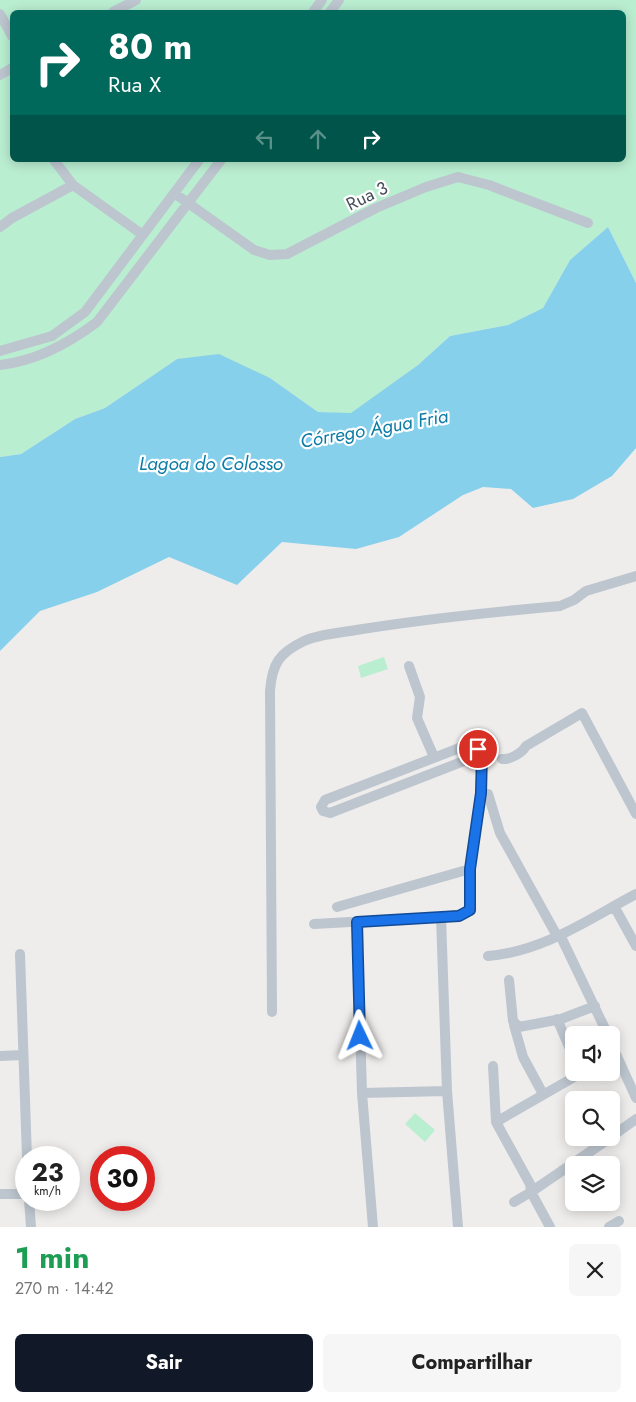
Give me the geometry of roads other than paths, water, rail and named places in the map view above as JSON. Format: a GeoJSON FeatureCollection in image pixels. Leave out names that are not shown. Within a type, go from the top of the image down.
{"type":"FeatureCollection","features":[{"type":"Feature","properties":{"kind":"street"},"geometry":{"type":"LineString","coordinates":[[117,10],[136,0]]}},
{"type":"Feature","properties":{"kind":"street"},"geometry":{"type":"LineString","coordinates":[[314,10],[322,0]]}},
{"type":"Feature","properties":{"kind":"street"},"geometry":{"type":"LineString","coordinates":[[0,14],[10,32]]}},
{"type":"Feature","properties":{"kind":"street"},"geometry":{"type":"LineString","coordinates":[[56,162],[73,185],[143,235]]}},
{"type":"Feature","properties":{"kind":"street"},"geometry":{"type":"LineString","coordinates":[[0,351],[52,336],[85,312],[198,162]]}},
{"type":"Feature","properties":{"kind":"street"},"geometry":{"type":"LineString","coordinates":[[0,365],[21,362],[39,356],[73,339],[97,322],[220,162]]}},
{"type":"Feature","properties":{"kind":"street","name":"Rua 3"},"geometry":{"type":"LineString","coordinates":[[174,193],[254,250],[276,256],[301,248],[376,208],[426,187],[458,177],[489,185],[588,223]]}},
{"type":"Feature","properties":{"kind":"street"},"geometry":{"type":"LineString","coordinates":[[0,227],[12,218],[73,185]]}},
{"type":"Feature","properties":{"kind":"street"},"geometry":{"type":"LineString","coordinates":[[272,1012],[270,690],[272,671],[276,663],[300,644],[317,637],[374,627],[560,606],[574,600],[586,591],[636,576]]}},
{"type":"Feature","properties":{"kind":"street"},"geometry":{"type":"LineString","coordinates":[[409,666],[420,698],[417,718],[434,757]]}},
{"type":"Feature","properties":{"kind":"street"},"geometry":{"type":"LineString","coordinates":[[502,758],[506,759],[518,753],[526,746],[582,712],[636,814]]}},
{"type":"Feature","properties":{"kind":"street"},"geometry":{"type":"LineString","coordinates":[[314,924],[441,917],[464,914],[470,910],[470,869],[485,794],[482,754],[478,749],[462,747],[434,757],[326,800],[321,807],[323,811],[330,813],[482,754]]}},
{"type":"Feature","properties":{"kind":"street"},"geometry":{"type":"LineString","coordinates":[[485,794],[500,833],[556,934],[561,937],[604,1026]]}},
{"type":"Feature","properties":{"kind":"street"},"geometry":{"type":"LineString","coordinates":[[337,907],[470,869]]}},
{"type":"Feature","properties":{"kind":"street"},"geometry":{"type":"LineString","coordinates":[[488,956],[522,951],[561,937],[636,894]]}},
{"type":"Feature","properties":{"kind":"street"},"geometry":{"type":"LineString","coordinates":[[614,906],[636,946]]}},
{"type":"Feature","properties":{"kind":"street"},"geometry":{"type":"LineString","coordinates":[[441,917],[447,1091],[458,1227]]}},
{"type":"Feature","properties":{"kind":"street"},"geometry":{"type":"LineString","coordinates":[[357,922],[362,1093],[373,1227]]}},
{"type":"Feature","properties":{"kind":"street"},"geometry":{"type":"LineString","coordinates":[[20,954],[27,1146]]}},
{"type":"Feature","properties":{"kind":"street"},"geometry":{"type":"LineString","coordinates":[[509,980],[514,1025],[523,1056],[543,1094]]}},
{"type":"Feature","properties":{"kind":"street"},"geometry":{"type":"LineString","coordinates":[[514,1025],[519,1027],[557,1019],[595,1006]]}},
{"type":"Feature","properties":{"kind":"street"},"geometry":{"type":"LineString","coordinates":[[557,1019],[565,1037]]}},
{"type":"Feature","properties":{"kind":"street"},"geometry":{"type":"LineString","coordinates":[[0,1056],[23,1055]]}},
{"type":"Feature","properties":{"kind":"street"},"geometry":{"type":"LineString","coordinates":[[493,1066],[496,1122],[530,1184],[531,1192],[550,1227]]}},
{"type":"Feature","properties":{"kind":"street"},"geometry":{"type":"LineString","coordinates":[[620,1067],[636,1098]]}},
{"type":"Feature","properties":{"kind":"street"},"geometry":{"type":"LineString","coordinates":[[496,1122],[567,1081]]}},
{"type":"Feature","properties":{"kind":"street"},"geometry":{"type":"LineString","coordinates":[[362,1093],[447,1091]]}},
{"type":"Feature","properties":{"kind":"street"},"geometry":{"type":"LineString","coordinates":[[620,1130],[636,1119]]}},
{"type":"Feature","properties":{"kind":"street"},"geometry":{"type":"LineString","coordinates":[[514,1202],[597,1146]]}},
{"type":"Feature","properties":{"kind":"street"},"geometry":{"type":"LineString","coordinates":[[0,1194],[15,1194]]}},
{"type":"Feature","properties":{"kind":"street"},"geometry":{"type":"LineString","coordinates":[[29,1211],[30,1227]]}},
{"type":"Feature","properties":{"kind":"street"},"geometry":{"type":"LineString","coordinates":[[609,1227],[619,1221]]}},
{"type":"Feature","properties":{"kind":"water","name":"Lagoa do Colosso"},"geometry":{"type":"Polygon","coordinates":[[[608,227],[636,283],[636,448],[612,476],[573,499],[533,508],[511,489],[483,487],[463,495],[399,537],[356,549],[282,542],[237,585],[169,557],[97,592],[40,611],[0,651],[0,457],[21,454],[75,419],[105,408],[177,359],[219,354],[270,378],[318,412],[351,413],[418,365],[450,336],[508,325],[543,308],[570,260],[608,227]]]}},
{"type":"Feature","properties":{"kind":"water label","name":"Córrego Água Fria"},"geometry":{"type":"Point","coordinates":[374,428]}}]}
